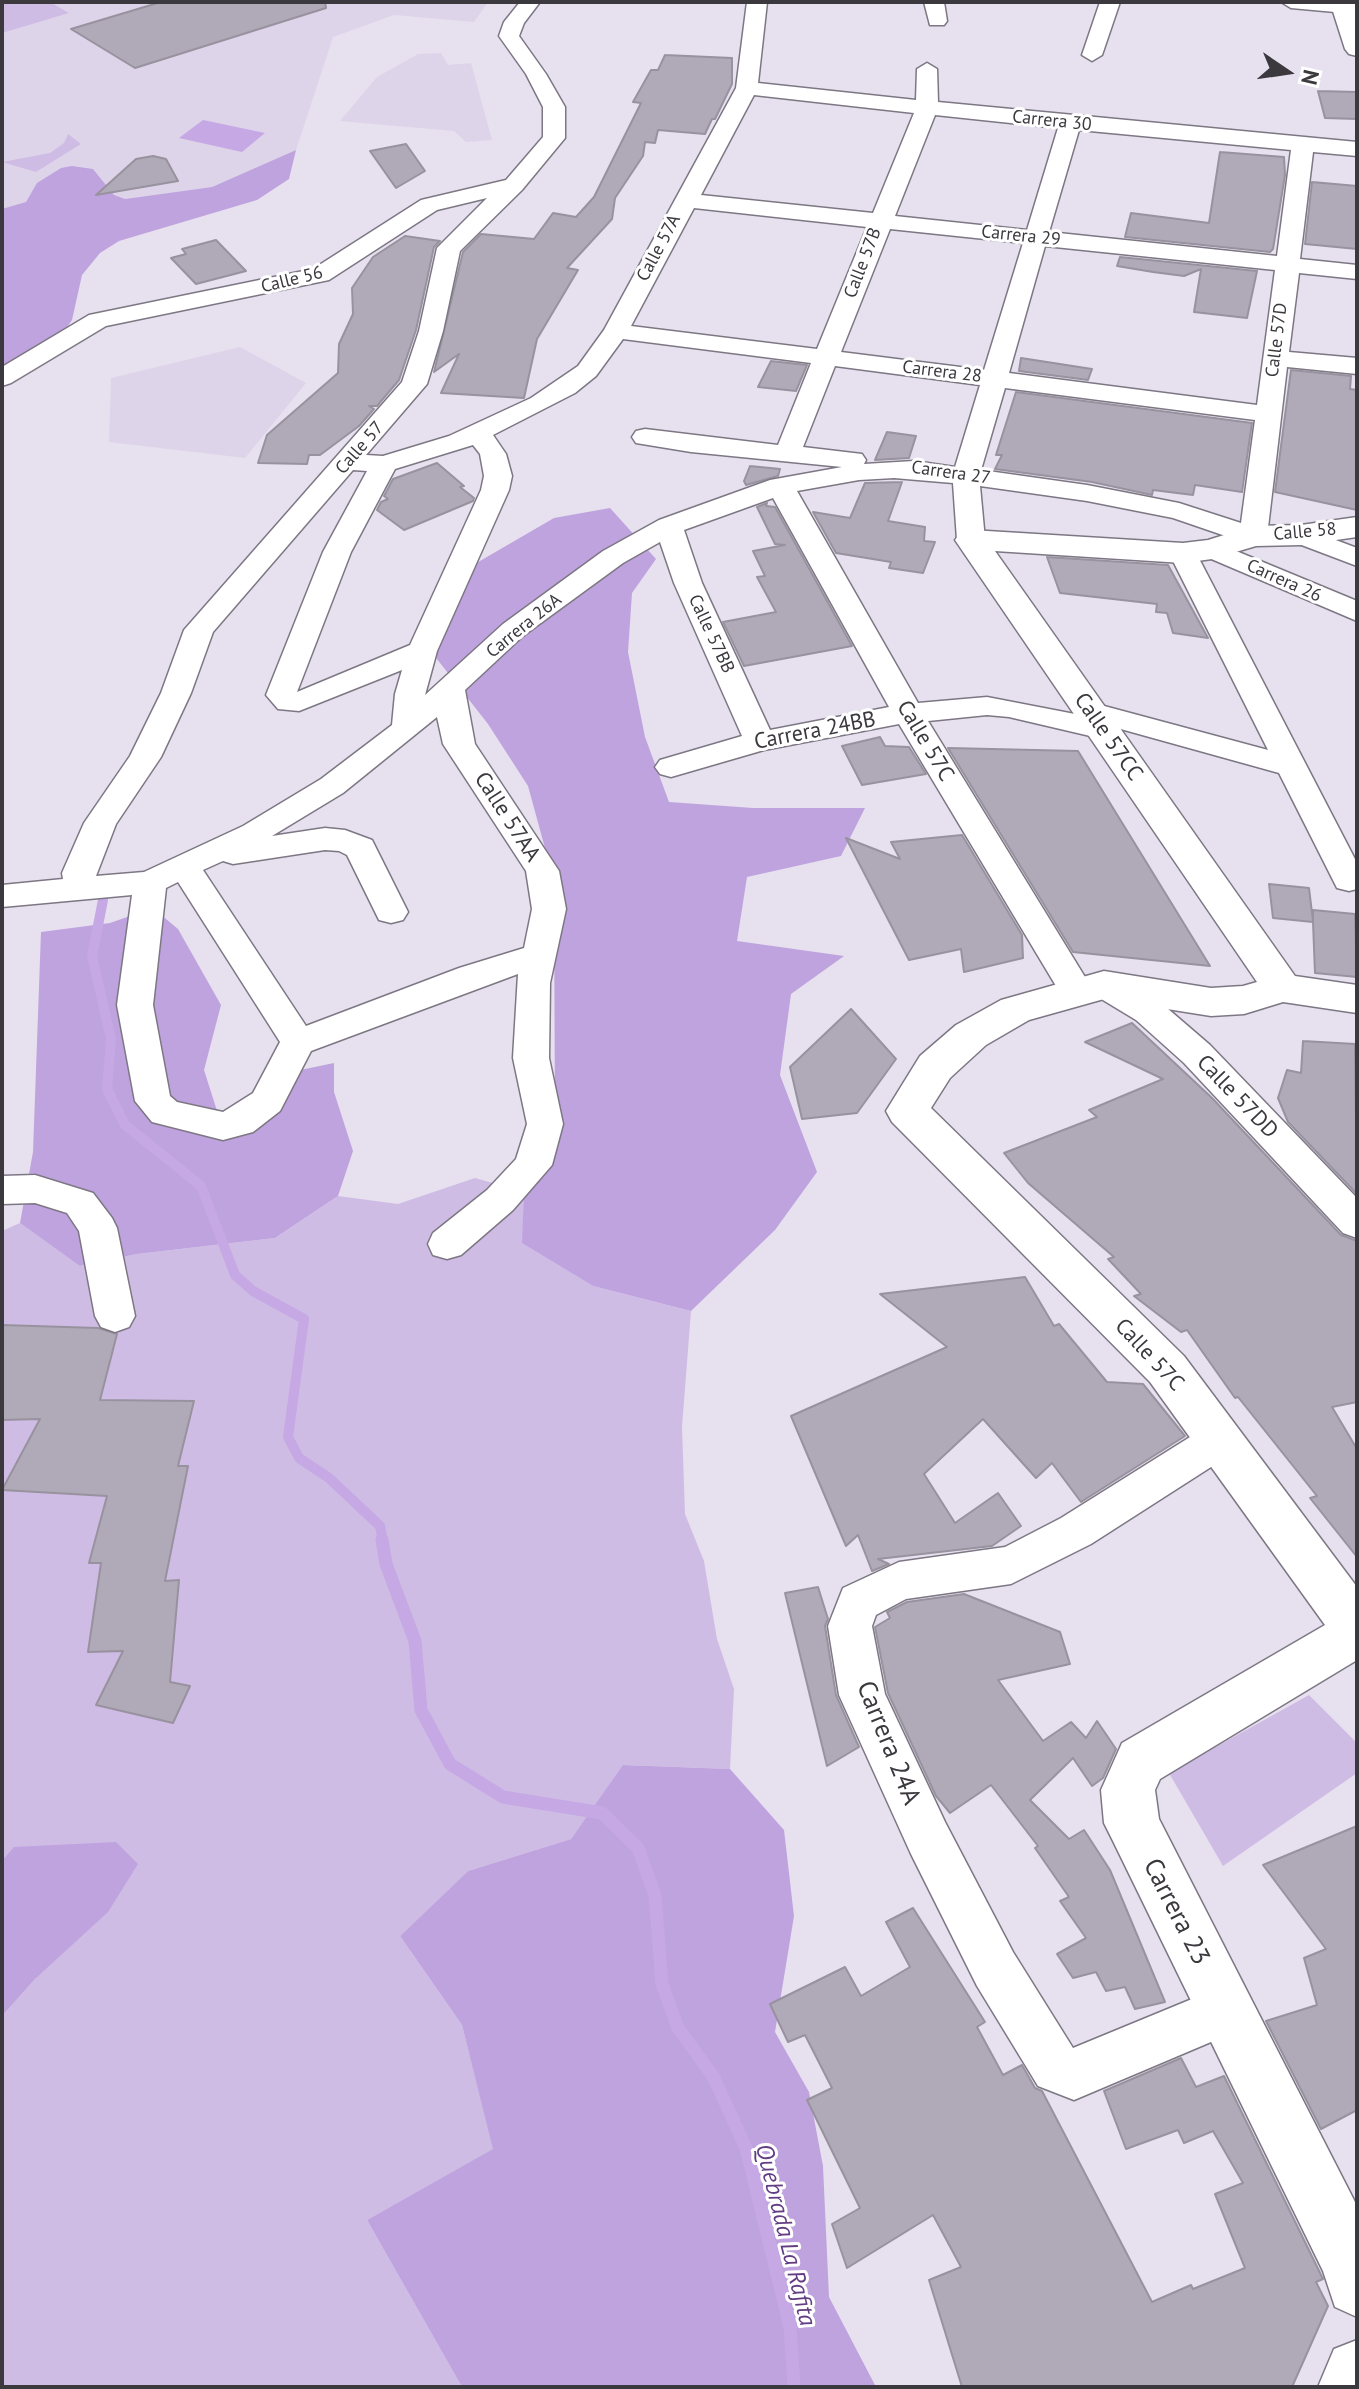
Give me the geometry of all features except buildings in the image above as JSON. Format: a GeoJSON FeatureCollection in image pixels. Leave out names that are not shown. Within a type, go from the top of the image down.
{"type":"FeatureCollection","features":[{"type":"Feature","properties":{"kind":"street","name":"Calle 57"},"geometry":{"type":"LineString","coordinates":[[81,890],[79,873],[100,823],[145,757],[176,693],[199,630],[414,384],[431,331],[449,248],[514,185],[554,138],[554,107],[536,74],[509,36],[514,22],[530,2]]}},
{"type":"Feature","properties":{"kind":"street","name":"Calle 57A"},"geometry":{"type":"LineString","coordinates":[[348,462],[384,464],[478,433],[566,388],[587,371],[616,331],[747,88],[757,2]]}},
{"type":"Feature","properties":{"kind":"street"},"geometry":{"type":"LineString","coordinates":[[1092,55],[1110,2]]}},
{"type":"Feature","properties":{"kind":"street"},"geometry":{"type":"LineString","coordinates":[[1291,2],[1347,6],[1357,49]]}},
{"type":"Feature","properties":{"kind":"street","name":"Calle 57B"},"geometry":{"type":"LineString","coordinates":[[787,454],[927,108],[927,69]]}},
{"type":"Feature","properties":{"kind":"street","name":"Carrera 30"},"geometry":{"type":"LineString","coordinates":[[747,88],[1070,123],[1357,149]]}},
{"type":"Feature","properties":{"kind":"street"},"geometry":{"type":"LineString","coordinates":[[1070,123],[995,378],[953,474],[971,540],[1198,551],[1253,536]]}},
{"type":"Feature","properties":{"kind":"street","name":"Calle 57D"},"geometry":{"type":"LineString","coordinates":[[1253,536],[1303,145]]}},
{"type":"Feature","properties":{"kind":"street","name":"Calle 56"},"geometry":{"type":"LineString","coordinates":[[5,385],[98,320],[321,275],[429,205],[514,185]]}},
{"type":"Feature","properties":{"kind":"street","name":"Carrera 29"},"geometry":{"type":"LineString","coordinates":[[684,200],[1357,272]]}},
{"type":"Feature","properties":{"kind":"street","name":"Carrera 28"},"geometry":{"type":"LineString","coordinates":[[616,331],[1268,414]]}},
{"type":"Feature","properties":{"kind":"street"},"geometry":{"type":"LineString","coordinates":[[1275,358],[1357,366]]}},
{"type":"Feature","properties":{"kind":"street"},"geometry":{"type":"LineString","coordinates":[[407,728],[410,694],[422,651],[495,490],[498,476],[496,463],[478,433]]}},
{"type":"Feature","properties":{"kind":"street","name":"Carrera 27"},"geometry":{"type":"LineString","coordinates":[[645,437],[874,462],[1087,493],[1179,511],[1253,536]]}},
{"type":"Feature","properties":{"kind":"street","name":"Calle 57"},"geometry":{"type":"LineString","coordinates":[[384,464],[337,552],[281,695],[289,702],[311,698],[422,651]]}},
{"type":"Feature","properties":{"kind":"street","name":"Carrera 26A"},"geometry":{"type":"LineString","coordinates":[[2,896],[150,882],[254,833],[332,786],[407,728],[513,630],[600,566],[669,526],[780,486],[859,472],[894,470],[953,474]]}},
{"type":"Feature","properties":{"kind":"street","name":"Calle 57C"},"geometry":{"type":"LineString","coordinates":[[780,486],[908,713],[1090,989],[1015,1010],[971,1035],[935,1067],[907,1111],[1167,1369],[1221,1439],[1357,1631]]}},
{"type":"Feature","properties":{"kind":"street","name":"Calle 57BB"},"geometry":{"type":"LineString","coordinates":[[669,526],[688,583],[760,741]]}},
{"type":"Feature","properties":{"kind":"street","name":"Calle 58"},"geometry":{"type":"LineString","coordinates":[[1253,536],[1301,535],[1357,527]]}},
{"type":"Feature","properties":{"kind":"street"},"geometry":{"type":"LineString","coordinates":[[1301,535],[1357,558]]}},
{"type":"Feature","properties":{"kind":"street","name":"Calle 57CC"},"geometry":{"type":"LineString","coordinates":[[971,540],[1282,988]]}},
{"type":"Feature","properties":{"kind":"street"},"geometry":{"type":"LineString","coordinates":[[1198,551],[1292,767],[1349,880]]}},
{"type":"Feature","properties":{"kind":"street","name":"Carrera 26"},"geometry":{"type":"LineString","coordinates":[[1198,551],[1357,612]]}},
{"type":"Feature","properties":{"kind":"street","name":"Calle 57AA"},"geometry":{"type":"LineString","coordinates":[[447,1244],[500,1200],[533,1165],[545,1124],[531,1058],[533,983],[549,909],[542,871],[459,744],[450,688]]}},
{"type":"Feature","properties":{"kind":"street","name":"Carrera 24BB"},"geometry":{"type":"LineString","coordinates":[[671,767],[760,741],[908,713],[987,706],[1098,721],[1292,767]]}},
{"type":"Feature","properties":{"kind":"street"},"geometry":{"type":"LineString","coordinates":[[298,1042],[196,862],[325,839],[345,841],[360,848],[391,912]]}},
{"type":"Feature","properties":{"kind":"street"},"geometry":{"type":"LineString","coordinates":[[150,882],[135,1005],[153,1101],[165,1113],[223,1126],[240,1122],[267,1102],[298,1042],[471,976],[539,955]]}},
{"type":"Feature","properties":{"kind":"street"},"geometry":{"type":"LineString","coordinates":[[1090,989],[1211,1002],[1244,1000],[1282,988],[1357,999]]}},
{"type":"Feature","properties":{"kind":"street","name":"Calle 57DD"},"geometry":{"type":"LineString","coordinates":[[1090,989],[1148,1011],[1197,1054],[1357,1223]]}},
{"type":"Feature","properties":{"kind":"street"},"geometry":{"type":"LineString","coordinates":[[2,1190],[35,1189],[80,1203],[98,1228],[115,1316]]}},
{"type":"Feature","properties":{"kind":"street","name":"Carrera 24A"},"geometry":{"type":"LineString","coordinates":[[1221,1439],[1076,1531],[1011,1565],[899,1581],[859,1602],[850,1626],[862,1695],[928,1838],[995,1969],[1056,2068],[1074,2074],[1226,2010]]}},
{"type":"Feature","properties":{"kind":"street","name":"Carrera 23"},"geometry":{"type":"LineString","coordinates":[[1357,1631],[1141,1761],[1128,1790],[1132,1823],[1354,2266],[1357,2285]]}},
{"type":"Feature","properties":{"kind":"street"},"geometry":{"type":"LineString","coordinates":[[1351,2387],[1357,2372]]}},
{"type":"Feature","properties":{"kind":"shaded area"},"geometry":{"type":"Polygon","coordinates":[[[2,2],[488,2],[474,22],[394,15],[333,37],[296,150],[212,187],[97,203],[2,230],[2,2]]]}},
{"type":"Feature","properties":{"kind":"shaded area"},"geometry":{"type":"Polygon","coordinates":[[[2,2],[50,2],[69,13],[2,33],[2,2]]]}},
{"type":"Feature","properties":{"kind":"shaded area"},"geometry":{"type":"Polygon","coordinates":[[[441,53],[448,65],[471,63],[492,140],[466,142],[454,131],[340,121],[377,77],[418,54],[441,53]]]}},
{"type":"Feature","properties":{"kind":"shaded area"},"geometry":{"type":"Polygon","coordinates":[[[203,120],[265,133],[242,152],[179,138],[203,120]]]}},
{"type":"Feature","properties":{"kind":"shaded area"},"geometry":{"type":"Polygon","coordinates":[[[68,134],[81,144],[36,172],[2,162],[50,153],[64,143],[68,134]]]}},
{"type":"Feature","properties":{"kind":"shaded area"},"geometry":{"type":"Polygon","coordinates":[[[296,150],[289,179],[257,200],[119,241],[100,253],[82,275],[72,320],[65,330],[2,366],[2,209],[26,202],[37,183],[61,168],[93,169],[114,195],[125,199],[212,187],[296,150]]]}},
{"type":"Feature","properties":{"kind":"shaded area"},"geometry":{"type":"Polygon","coordinates":[[[240,347],[306,383],[245,458],[109,442],[111,378],[240,347]]]}},
{"type":"Feature","properties":{"kind":"shaded area"},"geometry":{"type":"Polygon","coordinates":[[[610,508],[656,559],[632,593],[628,652],[645,737],[669,802],[753,808],[865,808],[841,856],[747,877],[737,941],[844,956],[791,994],[780,1075],[817,1172],[775,1230],[691,1311],[593,1286],[522,1243],[524,1192],[555,1131],[554,881],[528,786],[488,724],[422,640],[461,572],[554,518],[610,508]]]}},
{"type":"Feature","properties":{"kind":"shaded area"},"geometry":{"type":"Polygon","coordinates":[[[153,908],[178,929],[221,1005],[204,1070],[219,1117],[286,1073],[334,1063],[334,1092],[353,1151],[338,1196],[275,1238],[137,1254],[80,1266],[20,1223],[33,1152],[41,932],[110,923],[153,908]]]}},
{"type":"Feature","properties":{"kind":"shaded area"},"geometry":{"type":"Polygon","coordinates":[[[475,1178],[524,1192],[523,1243],[593,1286],[691,1311],[682,1427],[685,1514],[704,1561],[717,1639],[734,1689],[730,1769],[624,1765],[571,1839],[468,1871],[400,1936],[462,2025],[494,2149],[367,2220],[462,2387],[2,2387],[2,2016],[36,1978],[2,1861],[2,1231],[20,1223],[81,1266],[137,1254],[275,1238],[338,1196],[398,1204],[475,1178]]]}},
{"type":"Feature","properties":{"kind":"shaded area"},"geometry":{"type":"Polygon","coordinates":[[[1309,1695],[1357,1743],[1357,1773],[1223,1866],[1169,1773],[1309,1695]]]}},
{"type":"Feature","properties":{"kind":"shaded area"},"geometry":{"type":"Polygon","coordinates":[[[623,1765],[730,1769],[784,1830],[794,1916],[775,2032],[809,2092],[823,2166],[829,2297],[876,2387],[462,2387],[367,2220],[493,2149],[462,2025],[400,1936],[468,1871],[571,1839],[623,1765]]]}},
{"type":"Feature","properties":{"kind":"shaded area"},"geometry":{"type":"Polygon","coordinates":[[[116,1842],[138,1864],[108,1912],[36,1978],[2,2016],[2,1861],[14,1847],[116,1842]]]}},
{"type":"Feature","properties":{"kind":"waterway","name":"Quebrada La Rafita"},"geometry":{"type":"LineString","coordinates":[[103,900],[92,956],[111,1039],[107,1089],[125,1125],[201,1186],[235,1275],[253,1291],[304,1319],[288,1437],[299,1458],[329,1478],[380,1526],[383,1542]]}},
{"type":"Feature","properties":{"kind":"waterway","name":"Quebrada La Rafita"},"geometry":{"type":"LineString","coordinates":[[382,1540],[386,1564],[415,1641],[421,1710],[450,1764],[503,1797],[602,1813],[638,1848],[655,1895],[662,1984],[678,2028],[713,2076],[746,2148],[790,2327],[794,2387]]}}]}
